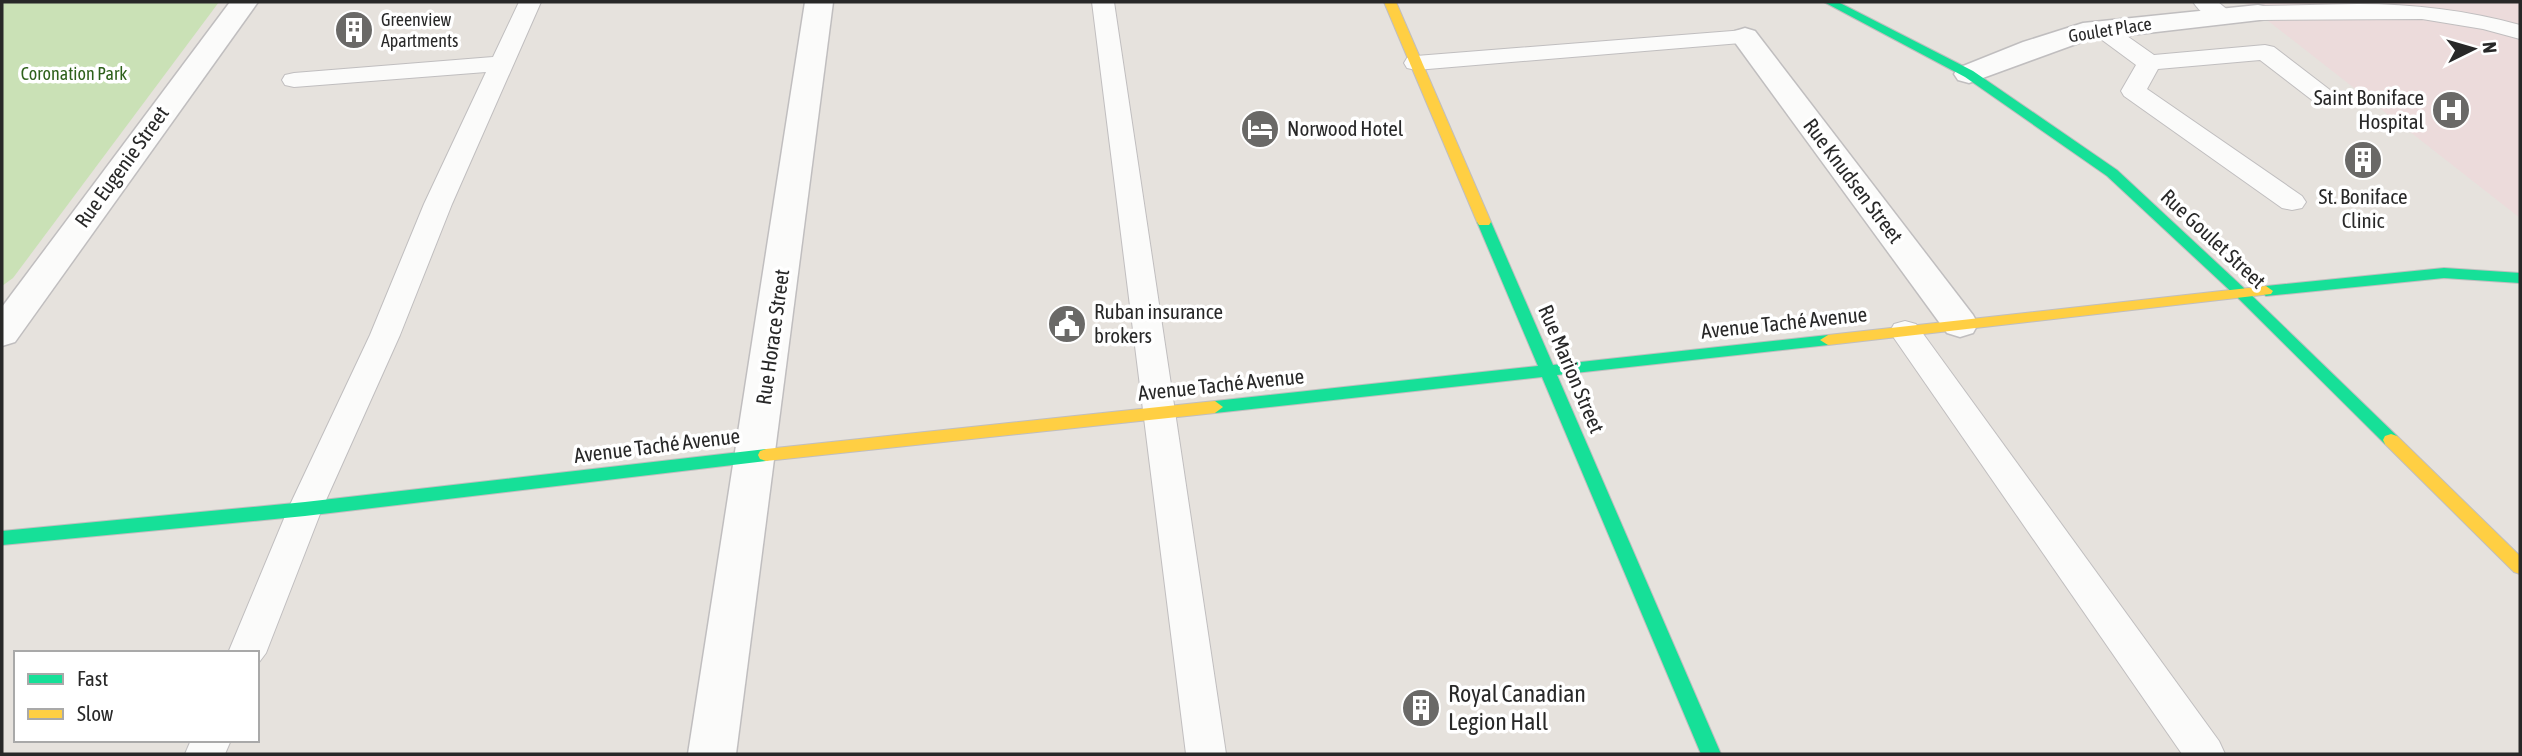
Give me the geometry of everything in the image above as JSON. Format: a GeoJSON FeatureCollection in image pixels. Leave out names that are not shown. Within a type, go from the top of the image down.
{"type":"FeatureCollection","features":[{"type":"Feature","properties":{"kind":"street","name":"Rue Eugenie Street"},"geometry":{"type":"LineString","coordinates":[[2,333],[15,298],[244,2]]}},
{"type":"Feature","properties":{"kind":"street","name":"Rue Horace Street"},"geometry":{"type":"LineString","coordinates":[[712,754],[757,456],[819,2]]}},
{"type":"Feature","properties":{"kind":"street","name":"Rue Marion Street"},"geometry":{"type":"LineString","coordinates":[[1390,2],[1711,754]]}},
{"type":"Feature","properties":{"kind":"street","name":"Rue Goulet Street"},"geometry":{"type":"LineString","coordinates":[[1830,2],[1969,74],[2112,173],[2241,293],[2520,567]]}},
{"type":"Feature","properties":{"kind":"street","name":"Goulet Place"},"geometry":{"type":"LineString","coordinates":[[1969,74],[2059,38],[2214,9],[2258,13]]}},
{"type":"Feature","properties":{"kind":"street","name":"Rue Knudsen Street"},"geometry":{"type":"LineString","coordinates":[[1745,37],[1960,324]]}},
{"type":"Feature","properties":{"kind":"street","name":"Avenue Taché Avenue"},"geometry":{"type":"LineString","coordinates":[[2444,273],[2482,261]]}},
{"type":"Feature","properties":{"kind":"street","name":"Avenue Taché Avenue"},"geometry":{"type":"LineString","coordinates":[[2,538],[305,509],[757,456],[2241,293],[2444,273],[2520,278]]}},
{"type":"Feature","properties":{"kind":"lane"},"geometry":{"type":"LineString","coordinates":[[248,651],[305,509],[385,335],[438,204],[530,2]]}},
{"type":"Feature","properties":{"kind":"lane"},"geometry":{"type":"LineString","coordinates":[[1103,2],[1206,754]]}},
{"type":"Feature","properties":{"kind":"lane"},"geometry":{"type":"LineString","coordinates":[[2258,13],[2309,7],[2373,6],[2467,16],[2520,32]]}},
{"type":"Feature","properties":{"kind":"lane"},"geometry":{"type":"LineString","coordinates":[[2102,29],[2149,63],[2265,52],[2320,95]]}},
{"type":"Feature","properties":{"kind":"lane"},"geometry":{"type":"LineString","coordinates":[[1416,63],[1745,37]]}},
{"type":"Feature","properties":{"kind":"lane"},"geometry":{"type":"LineString","coordinates":[[2149,63],[2133,91],[2292,201]]}},
{"type":"Feature","properties":{"kind":"lane"},"geometry":{"type":"LineString","coordinates":[[294,79],[501,64]]}},
{"type":"Feature","properties":{"kind":"lane"},"geometry":{"type":"LineString","coordinates":[[1905,331],[2205,754]]}},
{"type":"Feature","properties":{"kind":"shaded area","name":"Saint Boniface Hospital"},"geometry":{"type":"Polygon","coordinates":[[[2244,2],[2520,2],[2520,218],[2244,2]]]}},
{"type":"Feature","properties":{"kind":"green space","name":"Coronation Park"},"geometry":{"type":"Polygon","coordinates":[[[2,2],[219,2],[13,278],[2,286],[2,2]]]}},
{"type":"Feature","properties":{"kind":"traffic: fast"},"geometry":{"type":"LineString","coordinates":[[1830,2],[1969,74],[2112,173],[2241,293],[2391,440]]}},
{"type":"Feature","properties":{"kind":"traffic: fast"},"geometry":{"type":"LineString","coordinates":[[1484,222],[1711,754]]}},
{"type":"Feature","properties":{"kind":"traffic: fast"},"geometry":{"type":"LineString","coordinates":[[2266,291],[2444,273],[2520,278]]}},
{"type":"Feature","properties":{"kind":"traffic: fast"},"geometry":{"type":"LineString","coordinates":[[1215,407],[1828,340]]}},
{"type":"Feature","properties":{"kind":"traffic: fast"},"geometry":{"type":"LineString","coordinates":[[2,538],[305,509],[766,455]]}},
{"type":"Feature","properties":{"kind":"traffic: slow"},"geometry":{"type":"LineString","coordinates":[[1390,2],[1484,222]]}},
{"type":"Feature","properties":{"kind":"traffic: slow"},"geometry":{"type":"LineString","coordinates":[[1828,340],[2266,291]]}},
{"type":"Feature","properties":{"kind":"traffic: slow"},"geometry":{"type":"LineString","coordinates":[[766,455],[1215,407]]}},
{"type":"Feature","properties":{"kind":"traffic: slow"},"geometry":{"type":"LineString","coordinates":[[2391,440],[2520,567]]}},
{"type":"Feature","properties":{"kind":"place","name":"Greenview Apartments"},"geometry":{"type":"Point","coordinates":[354,30]}},
{"type":"Feature","properties":{"kind":"place","name":"Saint Boniface Hospital"},"geometry":{"type":"Point","coordinates":[2451,110]}},
{"type":"Feature","properties":{"kind":"place","name":"Norwood Hotel"},"geometry":{"type":"Point","coordinates":[1260,129]}},
{"type":"Feature","properties":{"kind":"place","name":"St. Boniface Clinic"},"geometry":{"type":"Point","coordinates":[2363,160]}},
{"type":"Feature","properties":{"kind":"place","name":"Ruban insurance brokers"},"geometry":{"type":"Point","coordinates":[1067,324]}},
{"type":"Feature","properties":{"kind":"place","name":"Royal Canadian Legion Hall"},"geometry":{"type":"Point","coordinates":[1421,708]}}]}
